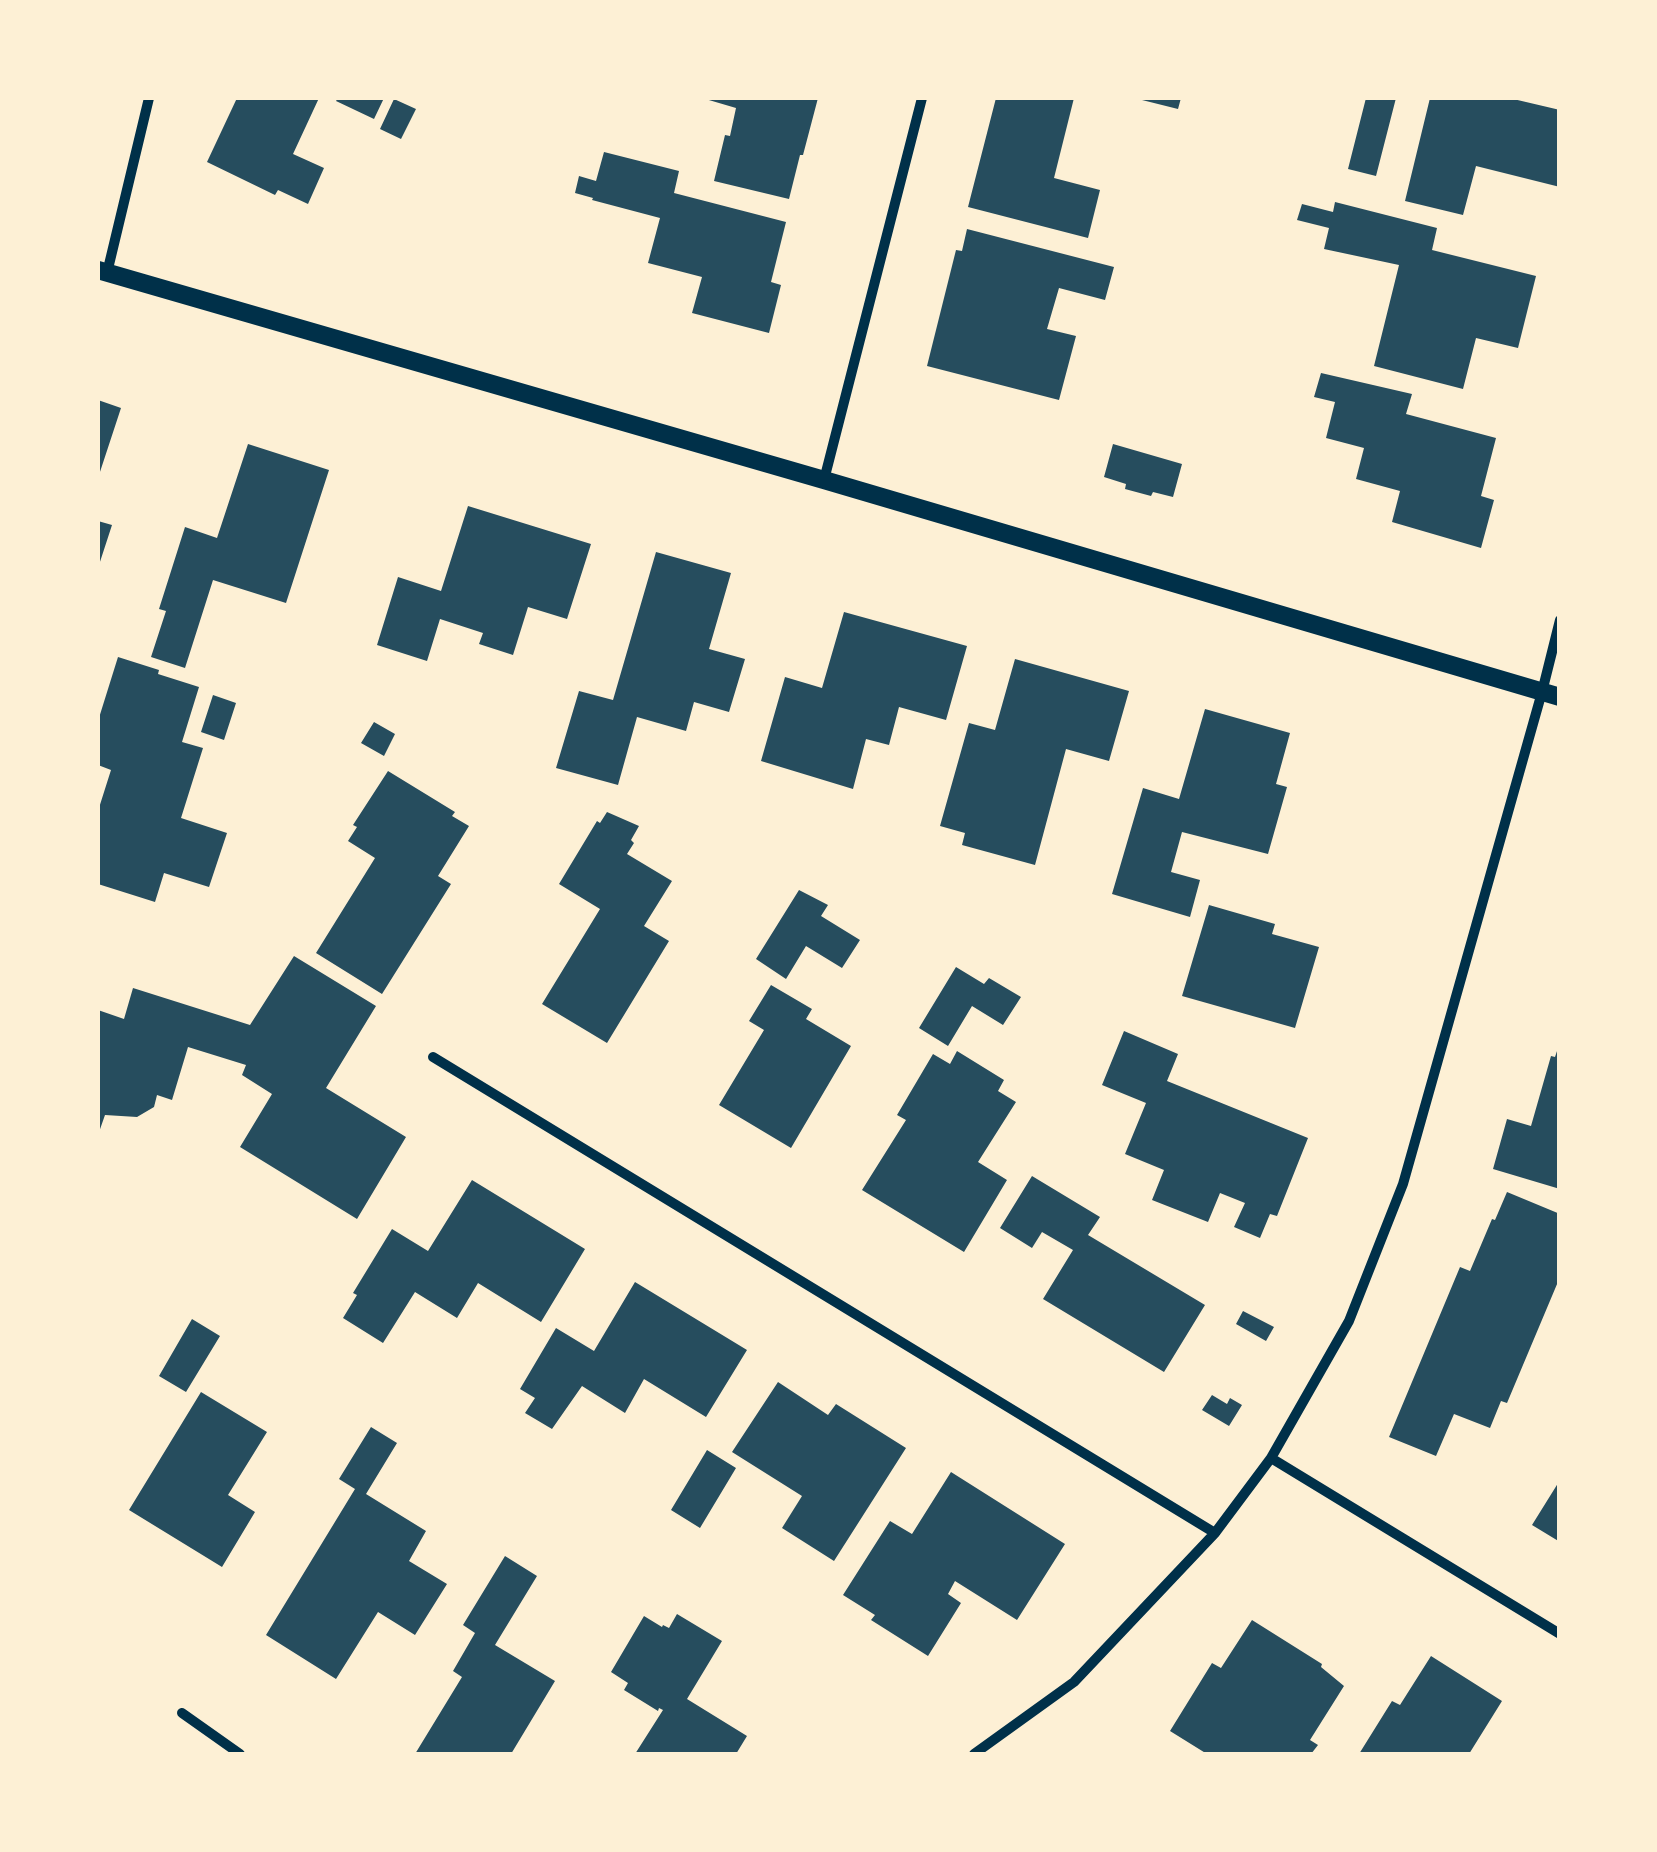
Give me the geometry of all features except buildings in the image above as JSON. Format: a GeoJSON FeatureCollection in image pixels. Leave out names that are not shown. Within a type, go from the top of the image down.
{"type":"FeatureCollection","features":[{"type":"Feature","properties":{"kind":"street"},"geometry":{"type":"LineString","coordinates":[[148,98],[102,271],[1551,694]]}},
{"type":"Feature","properties":{"kind":"street"},"geometry":{"type":"LineString","coordinates":[[824,480],[922,98]]}},
{"type":"Feature","properties":{"kind":"street"},"geometry":{"type":"LineString","coordinates":[[974,1754],[1074,1682],[1215,1533],[1271,1458],[1349,1320],[1403,1184],[1551,694],[1560,620]]}},
{"type":"Feature","properties":{"kind":"street"},"geometry":{"type":"LineString","coordinates":[[432,1058],[1215,1533]]}},
{"type":"Feature","properties":{"kind":"street"},"geometry":{"type":"LineString","coordinates":[[1271,1458],[1560,1634]]}},
{"type":"Feature","properties":{"kind":"street"},"geometry":{"type":"LineString","coordinates":[[182,1713],[240,1754]]}}]}
